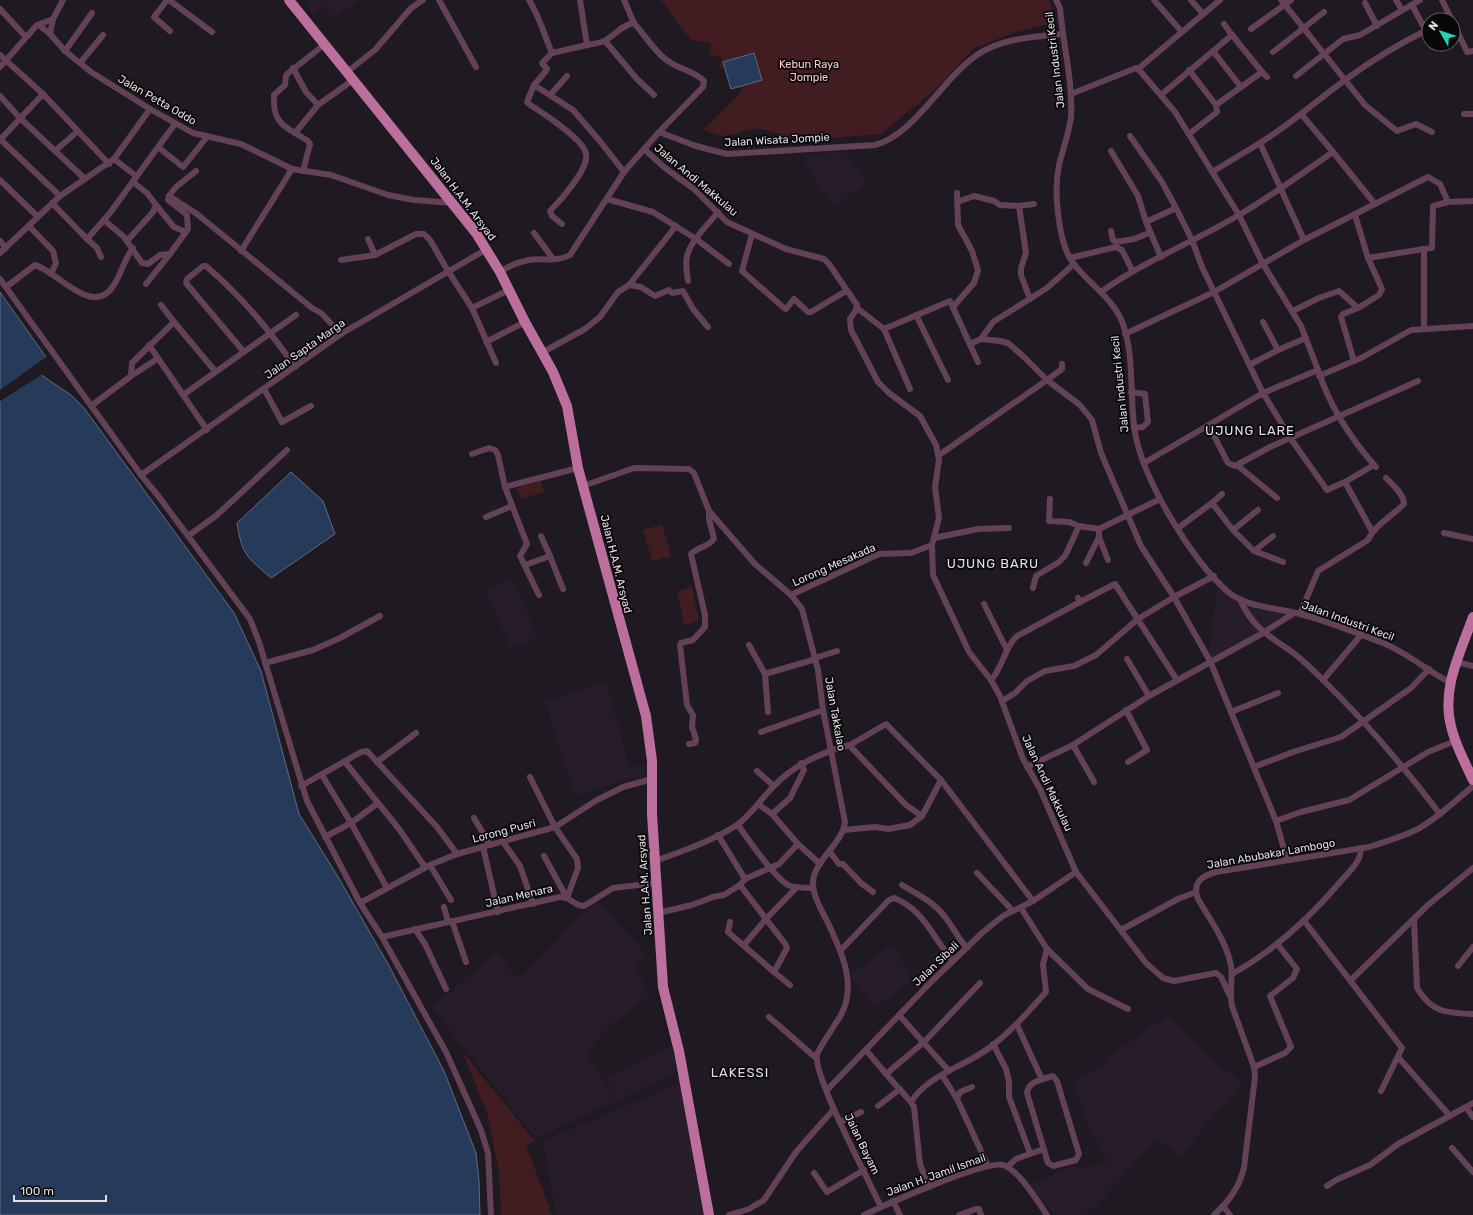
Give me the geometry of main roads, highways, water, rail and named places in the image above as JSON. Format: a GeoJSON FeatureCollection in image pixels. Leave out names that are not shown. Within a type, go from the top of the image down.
{"type":"FeatureCollection","features":[{"type":"Feature","properties":{"kind":"highway","name":"Jalan H.A.M. Arsyad"},"geometry":{"type":"LineString","coordinates":[[289,0],[453,203],[487,249],[525,322],[543,352],[567,406],[578,468],[646,716],[650,737],[652,814],[663,987],[679,1050],[709,1215]]}},
{"type":"Feature","properties":{"kind":"highway"},"geometry":{"type":"LineString","coordinates":[[1473,617],[1451,683],[1448,711],[1455,741],[1473,780]]}},
{"type":"Feature","properties":{"kind":"water"},"geometry":{"type":"Polygon","coordinates":[[[754,53],[762,80],[731,89],[723,62],[754,53]]]}},
{"type":"Feature","properties":{"kind":"water"},"geometry":{"type":"Polygon","coordinates":[[[0,292],[46,357],[34,370],[71,395],[84,408],[234,613],[261,671],[299,814],[337,875],[388,964],[444,1071],[476,1153],[480,1215],[0,1215],[0,292]]]}},
{"type":"Feature","properties":{"kind":"water"},"geometry":{"type":"Polygon","coordinates":[[[291,472],[323,501],[335,534],[271,578],[247,555],[241,542],[237,523],[291,472]]]}},
{"type":"Feature","properties":{"kind":"district","name":"UJUNG LARE"},"geometry":{"type":"Point","coordinates":[1250,430]}},
{"type":"Feature","properties":{"kind":"district","name":"UJUNG BARU"},"geometry":{"type":"Point","coordinates":[993,563]}},
{"type":"Feature","properties":{"kind":"district","name":"LAKESSI"},"geometry":{"type":"Point","coordinates":[740,1072]}},
{"type":"Feature","properties":{"kind":"park label","name":"Kebun Raya Jompie"},"geometry":{"type":"Point","coordinates":[809,70]}}]}
